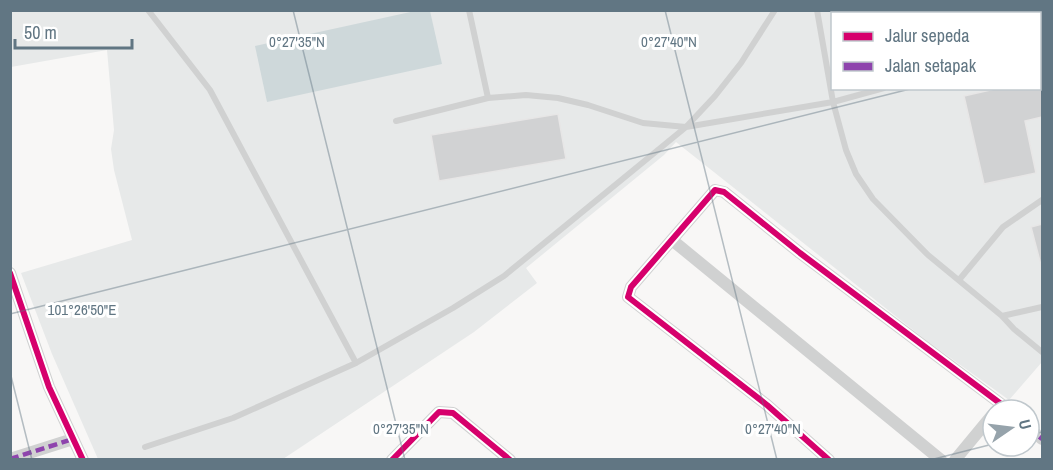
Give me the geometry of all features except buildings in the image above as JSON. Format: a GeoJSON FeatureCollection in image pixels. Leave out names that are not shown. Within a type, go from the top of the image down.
{"type":"FeatureCollection","features":[{"type":"Feature","properties":{"kind":"street"},"geometry":{"type":"LineString","coordinates":[[829,459],[767,405],[628,297],[631,287],[712,193],[719,189],[989,398]]}},
{"type":"Feature","properties":{"kind":"street"},"geometry":{"type":"LineString","coordinates":[[672,240],[941,459]]}},
{"type":"Feature","properties":{"kind":"street"},"geometry":{"type":"LineString","coordinates":[[10,273],[49,387],[82,459]]}},
{"type":"Feature","properties":{"kind":"street"},"geometry":{"type":"LineString","coordinates":[[392,459],[439,412],[444,411],[453,413],[510,459]]}},
{"type":"Feature","properties":{"kind":"street"},"geometry":{"type":"LineString","coordinates":[[955,459],[981,428]]}},
{"type":"Feature","properties":{"kind":"street"},"geometry":{"type":"LineString","coordinates":[[10,459],[73,439]]}},
{"type":"Feature","properties":{"kind":"lane"},"geometry":{"type":"LineString","coordinates":[[148,10],[210,90],[357,363]]}},
{"type":"Feature","properties":{"kind":"lane"},"geometry":{"type":"LineString","coordinates":[[469,10],[488,98]]}},
{"type":"Feature","properties":{"kind":"lane"},"geometry":{"type":"LineString","coordinates":[[145,447],[234,418],[357,363],[504,276],[686,127],[728,80],[775,10]]}},
{"type":"Feature","properties":{"kind":"lane"},"geometry":{"type":"LineString","coordinates":[[817,10],[832,102],[846,150],[856,174],[928,255],[1042,352]]}},
{"type":"Feature","properties":{"kind":"lane"},"geometry":{"type":"LineString","coordinates":[[396,122],[488,98],[526,95],[558,98],[588,105],[643,123],[686,127],[832,102],[877,90]]}},
{"type":"Feature","properties":{"kind":"lane"},"geometry":{"type":"LineString","coordinates":[[959,280],[1003,227],[1042,200]]}},
{"type":"Feature","properties":{"kind":"lane"},"geometry":{"type":"LineString","coordinates":[[1002,316],[1042,307]]}},
{"type":"Feature","properties":{"kind":"shaded area"},"geometry":{"type":"Polygon","coordinates":[[[11,11],[1042,11],[1042,362],[1011,398],[1006,398],[927,341],[676,142],[664,155],[526,268],[537,283],[474,332],[283,459],[98,459],[52,354],[21,273],[132,240],[114,170],[111,149],[114,130],[107,50],[11,67],[11,11]]]}},
{"type":"Feature","properties":{"kind":"shaded area"},"geometry":{"type":"Polygon","coordinates":[[[415,11],[430,11],[442,64],[267,102],[255,46],[415,11]]]}},
{"type":"Feature","properties":{"kind":"marked path"},"geometry":{"type":"LineString","coordinates":[[10,459],[73,439]]}},
{"type":"Feature","properties":{"kind":"cycle path"},"geometry":{"type":"LineString","coordinates":[[829,460],[767,405],[628,297],[631,287],[715,190],[724,192],[800,253],[993,398]]}},
{"type":"Feature","properties":{"kind":"cycle path"},"geometry":{"type":"LineString","coordinates":[[10,273],[49,387],[83,460]]}},
{"type":"Feature","properties":{"kind":"cycle path"},"geometry":{"type":"LineString","coordinates":[[392,460],[439,412],[453,413],[510,460]]}}]}
